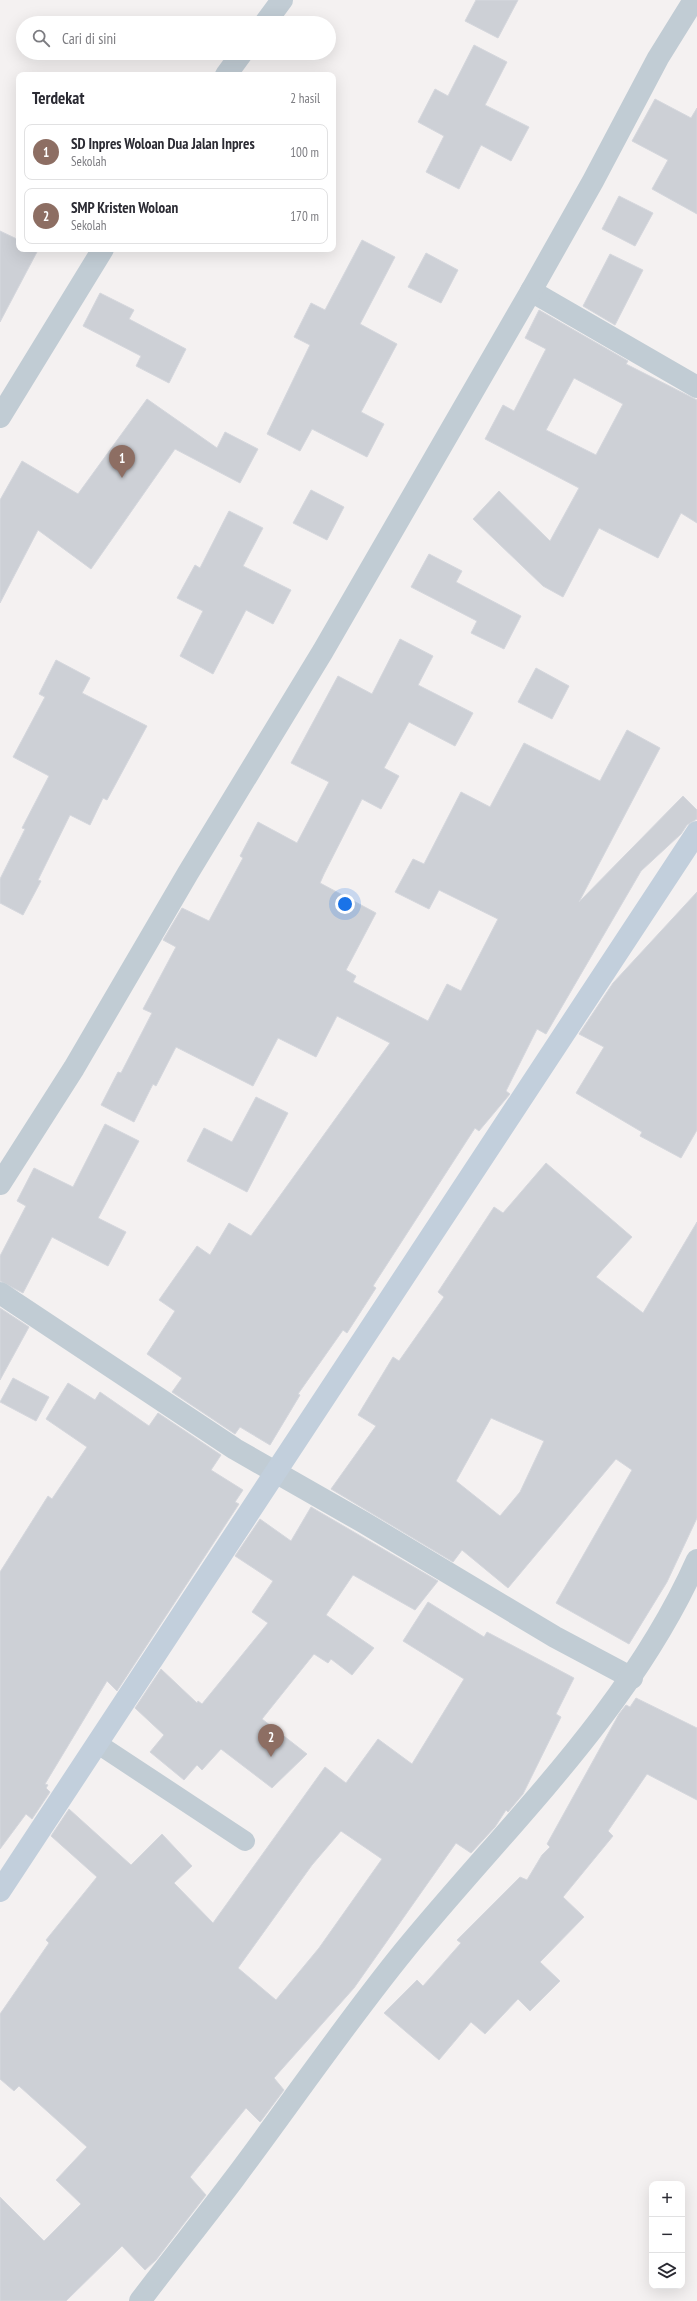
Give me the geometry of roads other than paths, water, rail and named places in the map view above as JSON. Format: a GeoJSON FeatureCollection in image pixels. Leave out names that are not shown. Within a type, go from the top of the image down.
{"type":"FeatureCollection","features":[{"type":"Feature","properties":{"kind":"main road"},"geometry":{"type":"LineString","coordinates":[[0,1891],[277,1473],[347,1363],[697,832]]}},
{"type":"Feature","properties":{"kind":"street"},"geometry":{"type":"LineString","coordinates":[[270,16],[282,0]]}},
{"type":"Feature","properties":{"kind":"street"},"geometry":{"type":"LineString","coordinates":[[0,1184],[74,1068],[188,873],[323,651],[531,291],[593,181],[658,58],[694,0]]}},
{"type":"Feature","properties":{"kind":"street"},"geometry":{"type":"LineString","coordinates":[[228,72],[237,60]]}},
{"type":"Feature","properties":{"kind":"street"},"geometry":{"type":"LineString","coordinates":[[0,416],[102,252]]}},
{"type":"Feature","properties":{"kind":"street"},"geometry":{"type":"LineString","coordinates":[[531,291],[697,387]]}},
{"type":"Feature","properties":{"kind":"street"},"geometry":{"type":"LineString","coordinates":[[0,1293],[144,1387],[201,1428],[363,1522],[555,1637],[632,1678]]}},
{"type":"Feature","properties":{"kind":"street"},"geometry":{"type":"LineString","coordinates":[[140,2301],[234,2179],[335,2040],[396,1962],[520,1818],[632,1678],[669,1617],[697,1560]]}},
{"type":"Feature","properties":{"kind":"lane"},"geometry":{"type":"LineString","coordinates":[[98,1744],[245,1840]]}},
{"type":"Feature","properties":{"kind":"place","name":"SD Inpres Woloan Dua Jalan Inpres"},"geometry":{"type":"Point","coordinates":[122,478]}},
{"type":"Feature","properties":{"kind":"place","name":"SMP Kristen Woloan"},"geometry":{"type":"Point","coordinates":[271,1757]}}]}
